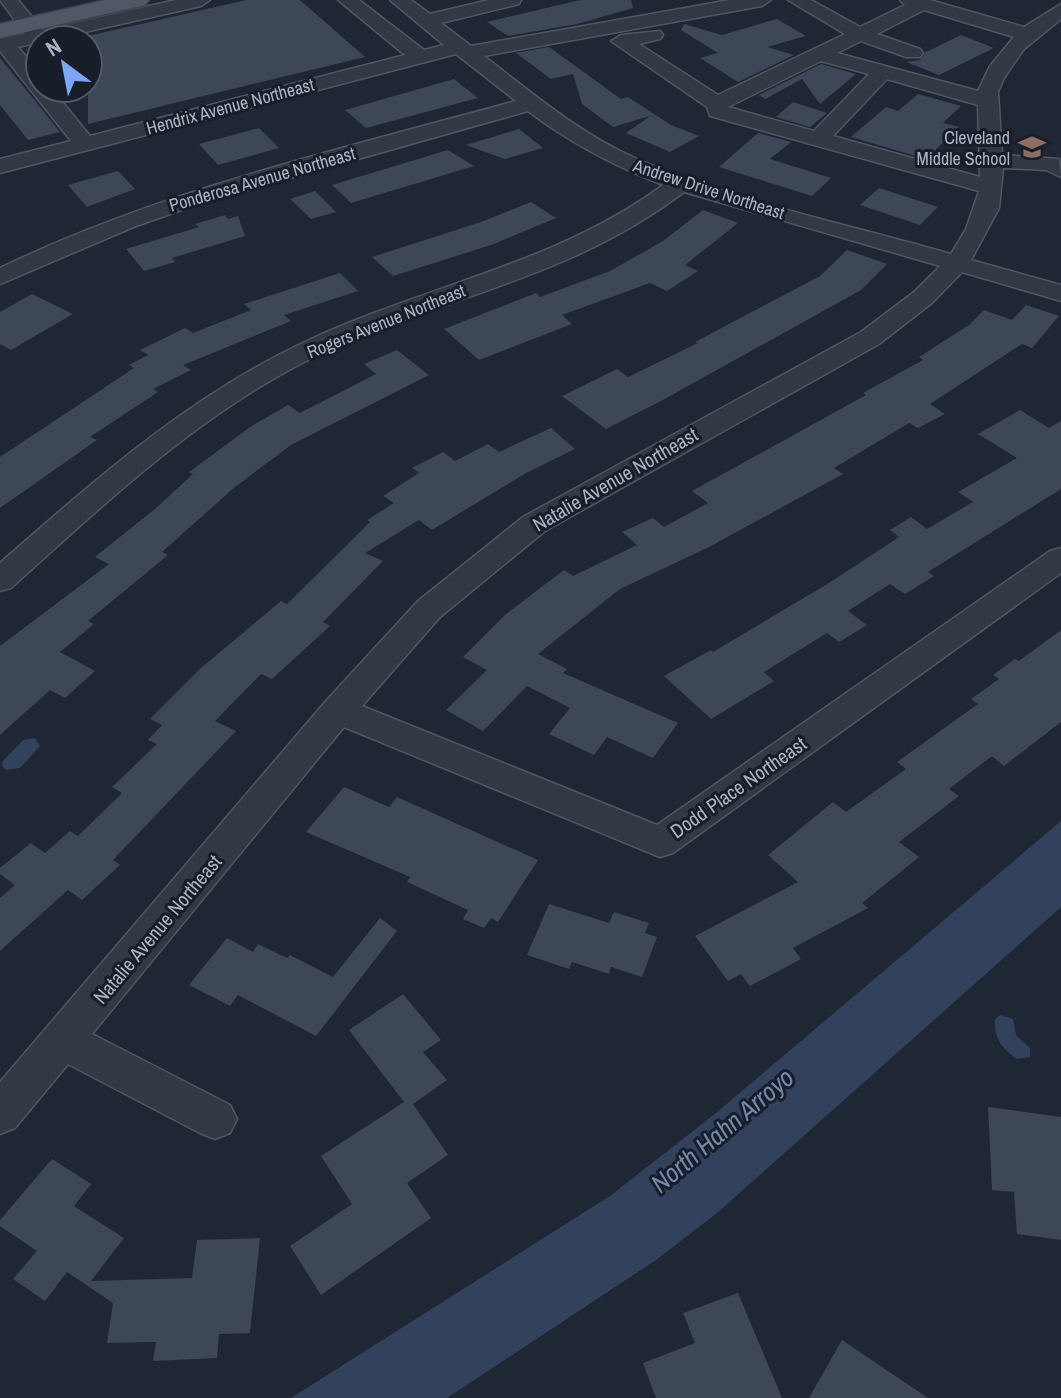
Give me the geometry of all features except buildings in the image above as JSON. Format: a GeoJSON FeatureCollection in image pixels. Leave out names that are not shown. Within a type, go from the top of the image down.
{"type":"FeatureCollection","features":[{"type":"Feature","properties":{"kind":"main road"},"geometry":{"type":"LineString","coordinates":[[0,31],[17,17],[57,0]]}},
{"type":"Feature","properties":{"kind":"main road"},"geometry":{"type":"LineString","coordinates":[[17,17],[137,0]]}},
{"type":"Feature","properties":{"kind":"street"},"geometry":{"type":"LineString","coordinates":[[24,68],[5,44],[17,17],[201,0]]}},
{"type":"Feature","properties":{"kind":"street"},"geometry":{"type":"LineString","coordinates":[[347,0],[420,57]]}},
{"type":"Feature","properties":{"kind":"street","name":"Andrew Drive Northeast"},"geometry":{"type":"LineString","coordinates":[[399,0],[432,12],[463,50],[593,146],[680,184],[1061,293]]}},
{"type":"Feature","properties":{"kind":"street"},"geometry":{"type":"LineString","coordinates":[[432,12],[512,0]]}},
{"type":"Feature","properties":{"kind":"street","name":"Hendrix Avenue Northeast"},"geometry":{"type":"LineString","coordinates":[[0,166],[420,57],[726,3],[762,0]]}},
{"type":"Feature","properties":{"kind":"street"},"geometry":{"type":"LineString","coordinates":[[797,0],[859,34],[913,53]]}},
{"type":"Feature","properties":{"kind":"street"},"geometry":{"type":"LineString","coordinates":[[717,104],[859,34],[914,2],[1038,37]]}},
{"type":"Feature","properties":{"kind":"street","name":"Natalie Avenue Northeast"},"geometry":{"type":"LineString","coordinates":[[0,1114],[338,710],[429,609],[534,524],[870,338],[920,302],[956,263],[988,207],[989,101],[993,79],[1011,50],[1038,37],[1061,10]]}},
{"type":"Feature","properties":{"kind":"street"},"geometry":{"type":"LineString","coordinates":[[686,28],[621,41],[717,104],[718,111],[818,139],[990,174],[1058,165]]}},
{"type":"Feature","properties":{"kind":"street"},"geometry":{"type":"LineString","coordinates":[[818,54],[989,101]]}},
{"type":"Feature","properties":{"kind":"street"},"geometry":{"type":"LineString","coordinates":[[818,139],[883,72]]}},
{"type":"Feature","properties":{"kind":"street","name":"Ponderosa Avenue Northeast"},"geometry":{"type":"LineString","coordinates":[[0,277],[62,245],[157,209],[532,103]]}},
{"type":"Feature","properties":{"kind":"street"},"geometry":{"type":"LineString","coordinates":[[53,104],[85,144]]}},
{"type":"Feature","properties":{"kind":"street","name":"Rogers Avenue Northeast"},"geometry":{"type":"LineString","coordinates":[[0,580],[168,435],[254,379],[321,345],[575,248],[631,219],[680,184]]}},
{"type":"Feature","properties":{"kind":"street","name":"Dodd Place Northeast"},"geometry":{"type":"LineString","coordinates":[[338,710],[660,842],[1061,558]]}},
{"type":"Feature","properties":{"kind":"street"},"geometry":{"type":"LineString","coordinates":[[63,1040],[215,1119]]}},
{"type":"Feature","properties":{"kind":"water"},"geometry":{"type":"Polygon","coordinates":[[[35,738],[40,746],[20,768],[6,770],[2,766],[23,740],[35,738]]]}},
{"type":"Feature","properties":{"kind":"water","name":"North Hahn Arroyo"},"geometry":{"type":"Polygon","coordinates":[[[1061,821],[1061,907],[717,1213],[656,1260],[447,1398],[291,1398],[610,1196],[716,1113],[1061,821]]]}},
{"type":"Feature","properties":{"kind":"water"},"geometry":{"type":"Polygon","coordinates":[[[1001,1015],[1013,1019],[1016,1035],[1030,1048],[1030,1057],[1017,1059],[1000,1042],[995,1031],[995,1019],[1001,1015]]]}},
{"type":"Feature","properties":{"kind":"place","name":"Cleveland Middle School"},"geometry":{"type":"Point","coordinates":[1032,147]}}]}
